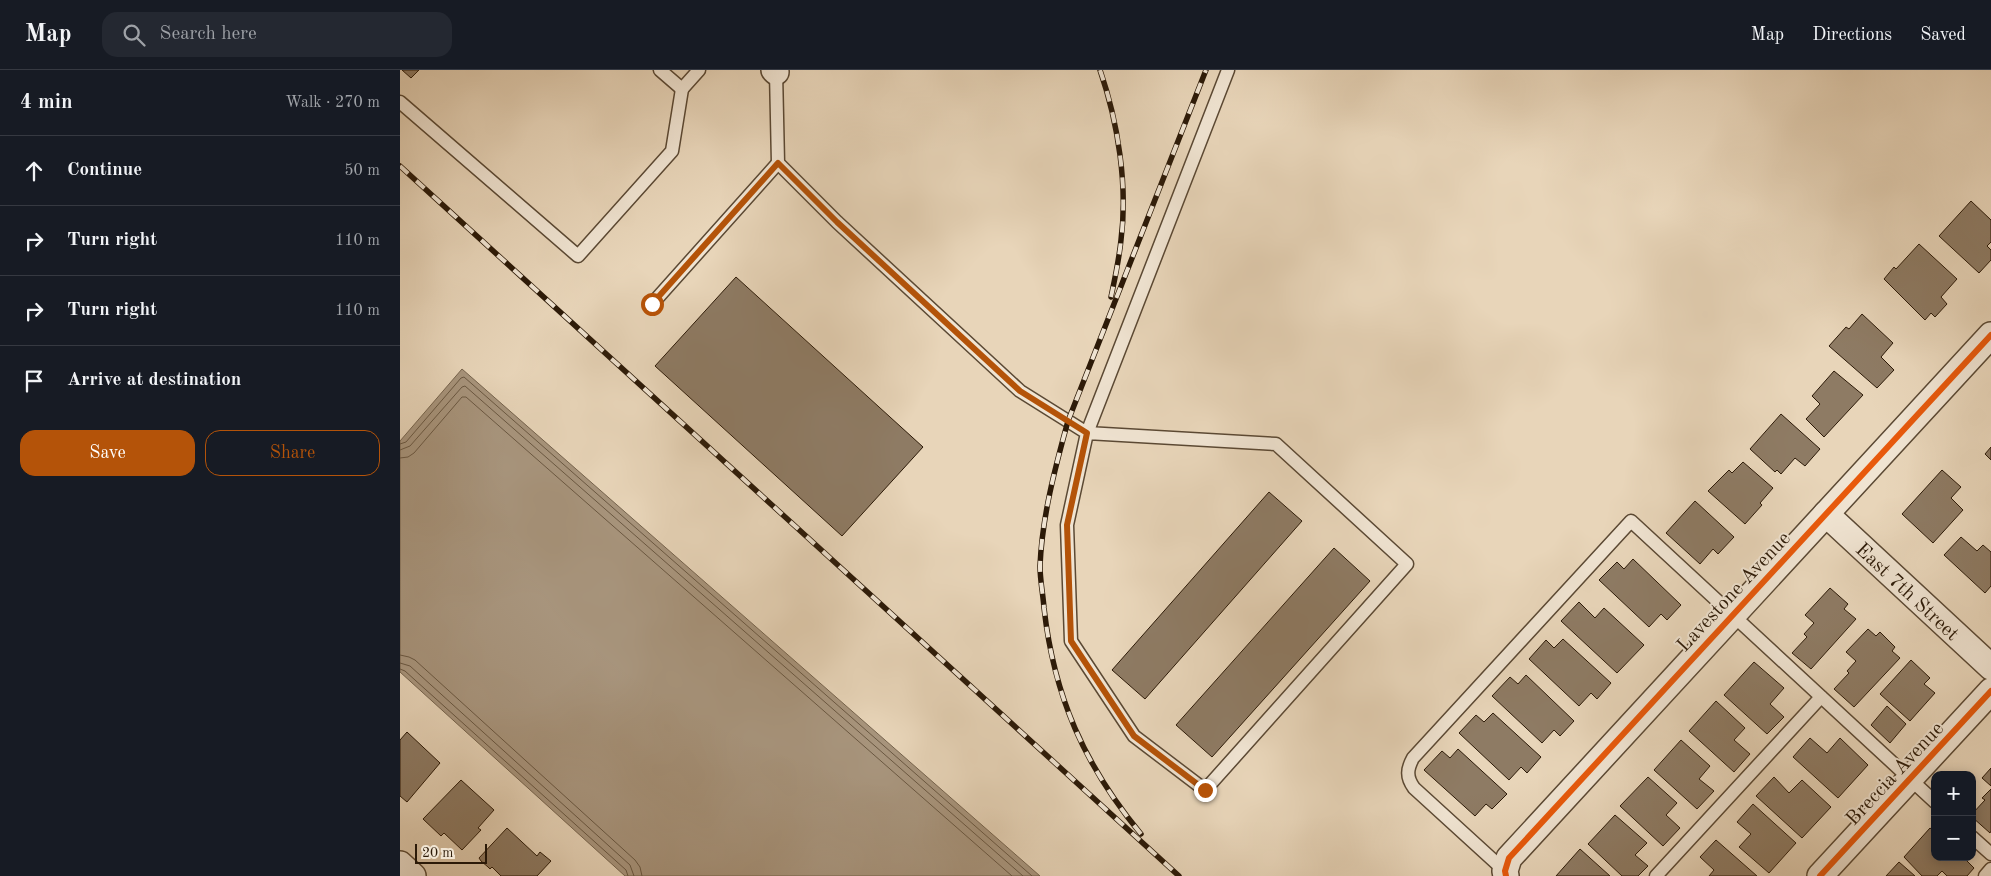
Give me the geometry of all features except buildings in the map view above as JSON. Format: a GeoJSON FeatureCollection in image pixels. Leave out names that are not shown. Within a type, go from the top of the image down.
{"type":"FeatureCollection","features":[{"type":"Feature","properties":{"kind":"street","name":"Lavestone Avenue"},"geometry":{"type":"LineString","coordinates":[[1505,874],[1509,858],[1991,336]]}},
{"type":"Feature","properties":{"kind":"street","name":"East 7th Street"},"geometry":{"type":"LineString","coordinates":[[1826,514],[1991,667]]}},
{"type":"Feature","properties":{"kind":"street","name":"Breccia Avenue"},"geometry":{"type":"LineString","coordinates":[[1820,876],[1991,691]]}},
{"type":"Feature","properties":{"kind":"street"},"geometry":{"type":"LineString","coordinates":[[400,864],[413,876]]}},
{"type":"Feature","properties":{"kind":"lane"},"geometry":{"type":"LineString","coordinates":[[660,70],[682,89]]}},
{"type":"Feature","properties":{"kind":"lane"},"geometry":{"type":"LineString","coordinates":[[400,102],[578,256],[672,151],[682,89],[699,70]]}},
{"type":"Feature","properties":{"kind":"lane"},"geometry":{"type":"LineString","coordinates":[[775,71],[778,163],[837,222],[1020,391],[1087,433],[1276,444],[1406,564],[1205,790],[1134,736],[1071,641],[1067,525],[1087,433],[1228,70]]}},
{"type":"Feature","properties":{"kind":"lane"},"geometry":{"type":"LineString","coordinates":[[652,304],[778,163]]}},
{"type":"Feature","properties":{"kind":"lane"},"geometry":{"type":"LineString","coordinates":[[1505,874],[1414,788],[1409,780],[1407,768],[1413,758],[1631,521],[1931,798]]}},
{"type":"Feature","properties":{"kind":"lane"},"geometry":{"type":"LineString","coordinates":[[1656,876],[1821,697]]}},
{"type":"Feature","properties":{"kind":"lane"},"geometry":{"type":"LineString","coordinates":[[1976,840],[1991,854]]}},
{"type":"Feature","properties":{"kind":"lane"},"geometry":{"type":"LineString","coordinates":[[1985,876],[1991,869]]}},
{"type":"Feature","properties":{"kind":"water"},"geometry":{"type":"Polygon","coordinates":[[[462,369],[1040,876],[625,876],[400,672],[400,441],[462,369]]]}},
{"type":"Feature","properties":{"kind":"railway"},"geometry":{"type":"LineString","coordinates":[[1100,70],[1112,111],[1122,176],[1123,219],[1118,262],[1111,297]]}},
{"type":"Feature","properties":{"kind":"railway"},"geometry":{"type":"LineString","coordinates":[[1141,834],[1103,782],[1075,728],[1064,700],[1055,671],[1044,608],[1040,577],[1041,548],[1050,493],[1068,421],[1206,70]]}},
{"type":"Feature","properties":{"kind":"railway"},"geometry":{"type":"LineString","coordinates":[[400,166],[1179,876]]}},
{"type":"Feature","properties":{"kind":"cycle path"},"geometry":{"type":"LineString","coordinates":[[1506,876],[1505,871],[1509,858],[1991,335]]}},
{"type":"Feature","properties":{"kind":"cycle path"},"geometry":{"type":"LineString","coordinates":[[1820,876],[1991,691]]}},
{"type":"Feature","properties":{"kind":"route"},"geometry":{"type":"LineString","coordinates":[[652,304],[778,163],[837,222],[1020,391],[1087,433],[1067,525],[1071,641],[1134,736],[1205,790]]}}]}
